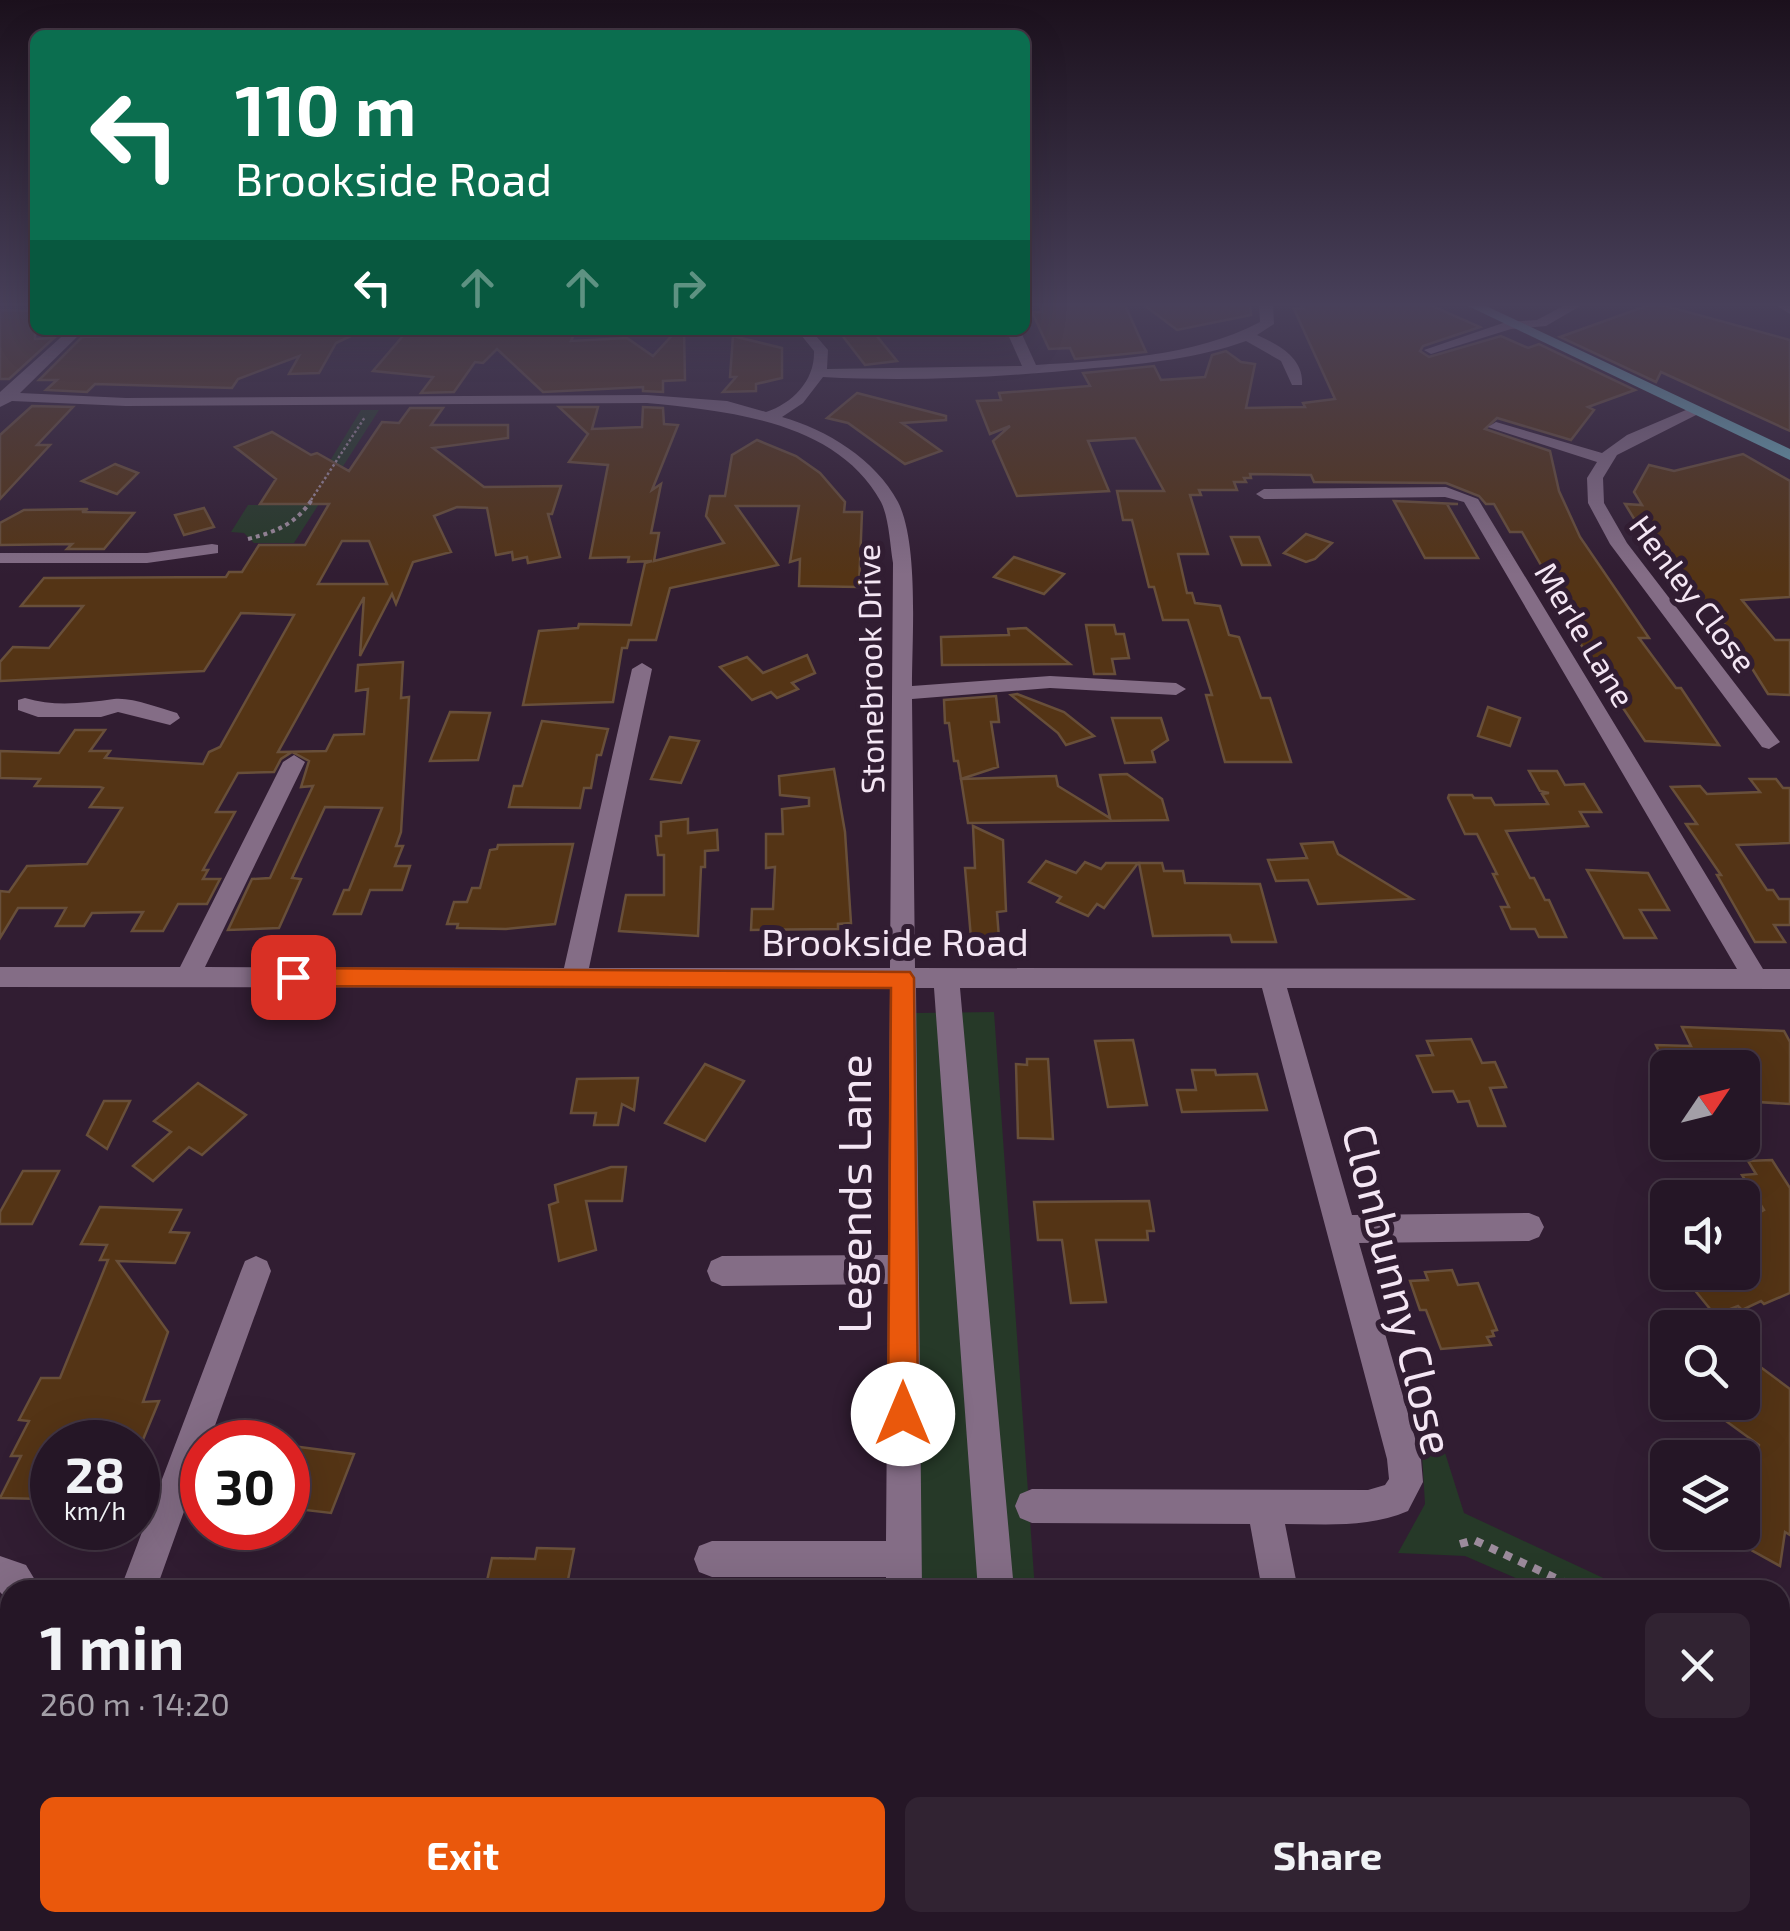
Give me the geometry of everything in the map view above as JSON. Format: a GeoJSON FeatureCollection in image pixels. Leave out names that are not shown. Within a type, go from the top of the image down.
{"type":"FeatureCollection","features":[{"type":"Feature","properties":{"kind":"main road"},"geometry":{"type":"LineString","coordinates":[[1665,395],[1790,455]]}},
{"type":"Feature","properties":{"kind":"street"},"geometry":{"type":"LineString","coordinates":[[769,416],[794,403],[800,395]]}},
{"type":"Feature","properties":{"kind":"street","name":"Stonebrook Drive"},"geometry":{"type":"LineString","coordinates":[[3,399],[673,400],[769,416],[812,432],[840,449],[868,472],[890,503],[902,563],[902,978]]}},
{"type":"Feature","properties":{"kind":"street"},"geometry":{"type":"LineString","coordinates":[[1496,426],[1604,459],[1633,438],[1698,410]]}},
{"type":"Feature","properties":{"kind":"street","name":"Henley Close"},"geometry":{"type":"LineString","coordinates":[[1604,459],[1594,489],[1606,526],[1768,742]]}},
{"type":"Feature","properties":{"kind":"street","name":"Merle Lane"},"geometry":{"type":"LineString","coordinates":[[1264,494],[1446,492],[1464,494],[1470,499],[1756,979]]}},
{"type":"Feature","properties":{"kind":"street"},"geometry":{"type":"LineString","coordinates":[[0,558],[146,558],[212,549]]}},
{"type":"Feature","properties":{"kind":"street"},"geometry":{"type":"LineString","coordinates":[[574,978],[642,669]]}},
{"type":"Feature","properties":{"kind":"street"},"geometry":{"type":"LineString","coordinates":[[901,693],[984,690],[1050,682],[1176,689]]}},
{"type":"Feature","properties":{"kind":"street"},"geometry":{"type":"LineString","coordinates":[[0,709],[24,704],[38,710],[101,710],[118,705],[170,718]]}},
{"type":"Feature","properties":{"kind":"street"},"geometry":{"type":"LineString","coordinates":[[188,977],[294,762]]}},
{"type":"Feature","properties":{"kind":"street","name":"Brookside Road"},"geometry":{"type":"LineString","coordinates":[[0,977],[1790,979]]}},
{"type":"Feature","properties":{"kind":"street","name":"Legends Lane"},"geometry":{"type":"LineString","coordinates":[[902,978],[904,1574]]}},
{"type":"Feature","properties":{"kind":"street"},"geometry":{"type":"LineString","coordinates":[[946,978],[995,1580]]}},
{"type":"Feature","properties":{"kind":"street","name":"Clonbunny Close"},"geometry":{"type":"LineString","coordinates":[[1032,1506],[1381,1506],[1396,1498],[1406,1482],[1404,1459],[1272,979]]}},
{"type":"Feature","properties":{"kind":"street"},"geometry":{"type":"LineString","coordinates":[[1341,1229],[1530,1227]]}},
{"type":"Feature","properties":{"kind":"street"},"geometry":{"type":"LineString","coordinates":[[722,1271],[902,1269]]}},
{"type":"Feature","properties":{"kind":"street"},"geometry":{"type":"LineString","coordinates":[[142,1580],[256,1272]]}},
{"type":"Feature","properties":{"kind":"street"},"geometry":{"type":"LineString","coordinates":[[1264,1507],[1278,1580]]}},
{"type":"Feature","properties":{"kind":"street"},"geometry":{"type":"LineString","coordinates":[[712,1560],[904,1574]]}},
{"type":"Feature","properties":{"kind":"path"},"geometry":{"type":"LineString","coordinates":[[248,539],[280,530],[300,518],[376,400]]}},
{"type":"Feature","properties":{"kind":"path"},"geometry":{"type":"LineString","coordinates":[[1460,1544],[1474,1540],[1560,1580]]}},
{"type":"Feature","properties":{"kind":"green space"},"geometry":{"type":"Polygon","coordinates":[[[361,410],[379,410],[294,543],[254,543],[244,533],[231,532],[248,505],[303,505],[361,410]]]}},
{"type":"Feature","properties":{"kind":"green space"},"geometry":{"type":"Polygon","coordinates":[[[994,1012],[1034,1580],[919,1580],[916,1013],[994,1012]]]}},
{"type":"Feature","properties":{"kind":"green space"},"geometry":{"type":"Polygon","coordinates":[[[1440,1437],[1464,1513],[1608,1580],[1520,1580],[1465,1556],[1398,1553],[1425,1504],[1421,1438],[1440,1437]]]}},
{"type":"Feature","properties":{"kind":"building"},"geometry":{"type":"Polygon","coordinates":[[[854,395],[865,395],[946,416],[946,420],[902,423],[941,451],[905,464],[848,423],[827,418],[854,395]]]}},
{"type":"Feature","properties":{"kind":"building"},"geometry":{"type":"Polygon","coordinates":[[[1000,395],[1249,395],[1246,408],[1305,407],[1303,403],[1335,399],[1333,395],[1621,395],[1588,407],[1594,410],[1571,440],[1497,418],[1485,429],[1550,451],[1559,491],[1580,537],[1649,638],[1639,638],[1676,688],[1681,688],[1719,745],[1645,741],[1568,625],[1580,624],[1550,572],[1545,572],[1522,532],[1510,532],[1494,504],[1486,504],[1479,496],[1446,483],[1314,482],[1311,475],[1250,474],[1251,478],[1244,478],[1246,482],[1234,482],[1237,490],[1199,490],[1201,495],[1190,495],[1208,554],[1178,554],[1187,593],[1192,593],[1195,603],[1220,606],[1229,635],[1239,637],[1261,698],[1270,698],[1291,762],[1225,762],[1206,695],[1212,695],[1188,620],[1163,620],[1154,587],[1149,587],[1132,520],[1123,520],[1117,491],[1164,491],[1135,438],[1088,441],[1109,491],[1017,496],[993,441],[1010,426],[990,434],[977,401],[1001,400],[1000,395]]]}},
{"type":"Feature","properties":{"kind":"building"},"geometry":{"type":"Polygon","coordinates":[[[1712,395],[1790,395],[1790,431],[1712,395]]]}},
{"type":"Feature","properties":{"kind":"building"},"geometry":{"type":"Polygon","coordinates":[[[32,406],[73,407],[37,445],[50,445],[0,499],[0,435],[32,406]]]}},
{"type":"Feature","properties":{"kind":"building"},"geometry":{"type":"Polygon","coordinates":[[[559,407],[598,407],[592,429],[642,427],[643,407],[663,408],[664,424],[678,425],[652,490],[661,484],[651,533],[659,533],[654,561],[724,543],[706,516],[710,496],[725,496],[732,455],[757,440],[796,456],[820,473],[845,502],[844,512],[862,512],[859,587],[799,586],[800,559],[790,562],[799,506],[736,506],[778,565],[670,588],[656,640],[629,640],[627,648],[622,648],[613,702],[523,705],[539,631],[578,628],[579,624],[631,625],[645,563],[652,561],[590,558],[608,465],[569,462],[588,434],[559,407]]]}},
{"type":"Feature","properties":{"kind":"building"},"geometry":{"type":"Polygon","coordinates":[[[410,408],[443,408],[431,425],[508,425],[508,438],[433,448],[484,487],[561,486],[552,514],[548,514],[560,557],[528,563],[527,557],[513,560],[512,552],[496,555],[487,508],[457,507],[434,516],[451,552],[413,562],[396,604],[392,594],[360,656],[364,597],[278,752],[326,751],[334,735],[364,734],[368,689],[356,691],[358,665],[403,662],[401,698],[409,697],[401,832],[396,846],[403,846],[395,866],[410,866],[402,890],[370,890],[361,914],[334,914],[344,890],[349,890],[382,808],[325,807],[292,878],[301,879],[279,928],[228,930],[252,879],[270,878],[313,786],[301,787],[309,761],[292,752],[281,759],[274,772],[238,773],[216,812],[235,812],[203,870],[208,870],[203,879],[220,879],[207,904],[178,904],[163,931],[132,931],[143,912],[92,913],[84,926],[56,926],[66,908],[18,908],[0,938],[0,891],[9,892],[27,866],[87,864],[122,808],[90,807],[103,788],[100,787],[35,786],[40,779],[0,778],[0,751],[59,753],[75,730],[105,730],[90,751],[110,751],[105,758],[203,764],[209,752],[220,747],[294,615],[241,613],[204,671],[0,681],[0,662],[13,647],[49,648],[83,606],[21,606],[44,578],[226,577],[229,572],[242,572],[259,545],[305,545],[329,504],[260,504],[276,479],[235,447],[272,432],[349,471],[382,422],[399,423],[410,408]],[[342,541],[318,584],[387,584],[369,541],[342,541]]]}},
{"type":"Feature","properties":{"kind":"building"},"geometry":{"type":"Polygon","coordinates":[[[1743,454],[1790,481],[1790,597],[1742,600],[1775,640],[1790,640],[1790,695],[1768,694],[1710,601],[1702,601],[1666,556],[1657,556],[1625,504],[1642,505],[1634,492],[1649,465],[1674,471],[1743,454]]]}},
{"type":"Feature","properties":{"kind":"building"},"geometry":{"type":"Polygon","coordinates":[[[115,464],[138,473],[117,494],[82,481],[115,464]]]}},
{"type":"Feature","properties":{"kind":"building"},"geometry":{"type":"Polygon","coordinates":[[[1394,501],[1458,504],[1447,504],[1478,558],[1425,558],[1394,501]]]}},
{"type":"Feature","properties":{"kind":"building"},"geometry":{"type":"Polygon","coordinates":[[[204,508],[214,527],[184,535],[175,515],[204,508]]]}},
{"type":"Feature","properties":{"kind":"building"},"geometry":{"type":"Polygon","coordinates":[[[88,509],[82,512],[134,513],[104,549],[67,549],[72,544],[0,545],[0,523],[24,510],[88,509]]]}},
{"type":"Feature","properties":{"kind":"building"},"geometry":{"type":"Polygon","coordinates":[[[1306,534],[1332,543],[1306,562],[1284,553],[1306,534]]]}},
{"type":"Feature","properties":{"kind":"building"},"geometry":{"type":"Polygon","coordinates":[[[1231,537],[1259,537],[1270,565],[1242,565],[1231,537]]]}},
{"type":"Feature","properties":{"kind":"building"},"geometry":{"type":"Polygon","coordinates":[[[1014,557],[1064,574],[1044,594],[994,577],[1014,557]]]}},
{"type":"Feature","properties":{"kind":"building"},"geometry":{"type":"Polygon","coordinates":[[[1086,625],[1114,625],[1116,634],[1124,634],[1129,658],[1112,659],[1115,674],[1094,674],[1086,625]]]}},
{"type":"Feature","properties":{"kind":"building"},"geometry":{"type":"Polygon","coordinates":[[[1026,628],[1070,664],[942,665],[941,637],[1009,635],[1008,629],[1026,628]]]}},
{"type":"Feature","properties":{"kind":"building"},"geometry":{"type":"Polygon","coordinates":[[[807,655],[815,673],[792,683],[798,689],[777,698],[771,692],[752,700],[720,667],[747,657],[763,673],[807,655]]]}},
{"type":"Feature","properties":{"kind":"building"},"geometry":{"type":"Polygon","coordinates":[[[1011,695],[1064,712],[1094,736],[1066,745],[1058,733],[1011,695]]]}},
{"type":"Feature","properties":{"kind":"building"},"geometry":{"type":"Polygon","coordinates":[[[996,696],[999,722],[991,722],[998,767],[961,779],[958,761],[954,761],[949,723],[945,723],[944,700],[996,696]]]}},
{"type":"Feature","properties":{"kind":"building"},"geometry":{"type":"Polygon","coordinates":[[[1488,707],[1520,718],[1510,746],[1478,736],[1488,707]]]}},
{"type":"Feature","properties":{"kind":"building"},"geometry":{"type":"Polygon","coordinates":[[[450,712],[490,713],[478,760],[430,761],[450,712]]]}},
{"type":"Feature","properties":{"kind":"building"},"geometry":{"type":"Polygon","coordinates":[[[1112,718],[1161,718],[1168,740],[1152,751],[1155,762],[1125,763],[1112,718]]]}},
{"type":"Feature","properties":{"kind":"building"},"geometry":{"type":"Polygon","coordinates":[[[542,721],[608,729],[601,755],[597,755],[591,788],[584,788],[580,808],[509,807],[514,786],[522,786],[542,721]]]}},
{"type":"Feature","properties":{"kind":"building"},"geometry":{"type":"Polygon","coordinates":[[[670,737],[699,741],[681,783],[651,779],[670,737]]]}},
{"type":"Feature","properties":{"kind":"building"},"geometry":{"type":"Polygon","coordinates":[[[834,769],[845,832],[851,923],[838,924],[838,929],[751,930],[752,909],[773,909],[775,867],[766,868],[766,834],[783,834],[782,809],[809,806],[809,798],[780,795],[779,776],[834,769]]]}},
{"type":"Feature","properties":{"kind":"building"},"geometry":{"type":"Polygon","coordinates":[[[1529,771],[1557,771],[1565,785],[1584,784],[1601,812],[1580,812],[1588,826],[1506,831],[1530,878],[1534,878],[1545,900],[1549,900],[1566,937],[1539,937],[1535,929],[1511,929],[1501,907],[1509,907],[1493,874],[1497,874],[1477,834],[1465,834],[1448,798],[1472,795],[1491,798],[1495,805],[1548,804],[1542,794],[1549,793],[1540,791],[1529,771]]]}},
{"type":"Feature","properties":{"kind":"building"},"geometry":{"type":"Polygon","coordinates":[[[1127,774],[1162,799],[1168,820],[968,823],[961,779],[1056,776],[1058,786],[1110,818],[1100,775],[1127,774]]]}},
{"type":"Feature","properties":{"kind":"building"},"geometry":{"type":"Polygon","coordinates":[[[1750,779],[1776,779],[1783,788],[1790,788],[1790,843],[1737,845],[1767,890],[1773,890],[1779,899],[1790,899],[1790,925],[1774,925],[1785,942],[1755,942],[1717,875],[1721,875],[1686,824],[1697,824],[1671,787],[1700,786],[1707,794],[1760,792],[1750,779]]]}},
{"type":"Feature","properties":{"kind":"building"},"geometry":{"type":"Polygon","coordinates":[[[688,819],[688,833],[717,830],[718,850],[705,851],[705,867],[701,867],[698,936],[619,931],[626,895],[664,895],[664,855],[658,855],[656,836],[661,836],[661,822],[688,819]]]}},
{"type":"Feature","properties":{"kind":"building"},"geometry":{"type":"Polygon","coordinates":[[[973,826],[1003,840],[1006,911],[997,912],[999,938],[971,938],[965,868],[975,868],[973,826]]]}},
{"type":"Feature","properties":{"kind":"building"},"geometry":{"type":"Polygon","coordinates":[[[1333,842],[1338,854],[1412,899],[1318,904],[1308,880],[1276,881],[1268,860],[1307,858],[1301,844],[1333,842]]]}},
{"type":"Feature","properties":{"kind":"building"},"geometry":{"type":"Polygon","coordinates":[[[573,844],[555,924],[506,929],[457,928],[458,924],[447,924],[454,902],[467,902],[472,888],[480,888],[490,850],[498,845],[573,844]]]}},
{"type":"Feature","properties":{"kind":"building"},"geometry":{"type":"Polygon","coordinates":[[[1046,861],[1076,873],[1085,862],[1101,869],[1106,863],[1138,863],[1104,908],[1097,904],[1088,916],[1057,902],[1061,897],[1029,882],[1046,861]]]}},
{"type":"Feature","properties":{"kind":"building"},"geometry":{"type":"Polygon","coordinates":[[[1139,863],[1162,863],[1164,871],[1183,871],[1185,883],[1260,884],[1276,942],[1232,942],[1230,935],[1153,936],[1139,863]]]}},
{"type":"Feature","properties":{"kind":"building"},"geometry":{"type":"Polygon","coordinates":[[[1587,870],[1648,873],[1669,910],[1640,910],[1656,938],[1624,938],[1587,870]]]}},
{"type":"Feature","properties":{"kind":"building"},"geometry":{"type":"Polygon","coordinates":[[[1682,1027],[1784,1031],[1790,1042],[1790,1104],[1760,1102],[1760,1050],[1658,1050],[1656,1045],[1691,1046],[1682,1027]]]}},
{"type":"Feature","properties":{"kind":"building"},"geometry":{"type":"Polygon","coordinates":[[[1471,1039],[1482,1063],[1495,1062],[1506,1087],[1490,1088],[1505,1126],[1478,1126],[1469,1101],[1458,1102],[1453,1091],[1433,1092],[1417,1056],[1433,1055],[1427,1041],[1471,1039]]]}},
{"type":"Feature","properties":{"kind":"building"},"geometry":{"type":"Polygon","coordinates":[[[1133,1040],[1147,1105],[1108,1107],[1095,1041],[1133,1040]]]}},
{"type":"Feature","properties":{"kind":"building"},"geometry":{"type":"Polygon","coordinates":[[[1027,1059],[1048,1059],[1053,1139],[1018,1138],[1016,1064],[1027,1065],[1027,1059]]]}},
{"type":"Feature","properties":{"kind":"building"},"geometry":{"type":"Polygon","coordinates":[[[705,1064],[744,1081],[705,1141],[665,1123],[705,1064]]]}},
{"type":"Feature","properties":{"kind":"building"},"geometry":{"type":"Polygon","coordinates":[[[1192,1070],[1215,1070],[1216,1075],[1257,1074],[1267,1110],[1182,1112],[1177,1090],[1196,1090],[1192,1070]]]}},
{"type":"Feature","properties":{"kind":"building"},"geometry":{"type":"Polygon","coordinates":[[[638,1078],[634,1110],[622,1104],[618,1125],[594,1125],[596,1113],[571,1113],[577,1079],[638,1078]]]}},
{"type":"Feature","properties":{"kind":"building"},"geometry":{"type":"Polygon","coordinates":[[[198,1083],[246,1115],[202,1155],[189,1147],[153,1181],[133,1166],[171,1132],[154,1121],[198,1083]]]}},
{"type":"Feature","properties":{"kind":"building"},"geometry":{"type":"Polygon","coordinates":[[[104,1101],[130,1101],[107,1149],[87,1135],[104,1101]]]}},
{"type":"Feature","properties":{"kind":"building"},"geometry":{"type":"Polygon","coordinates":[[[1772,1160],[1790,1188],[1790,1293],[1742,1310],[1738,1306],[1711,1310],[1695,1290],[1760,1290],[1760,1212],[1764,1210],[1760,1204],[1760,1180],[1745,1180],[1742,1175],[1756,1174],[1748,1161],[1772,1160]]]}},
{"type":"Feature","properties":{"kind":"building"},"geometry":{"type":"Polygon","coordinates":[[[611,1167],[626,1167],[622,1201],[586,1201],[596,1250],[559,1261],[549,1205],[558,1202],[555,1185],[611,1167]]]}},
{"type":"Feature","properties":{"kind":"building"},"geometry":{"type":"Polygon","coordinates":[[[23,1171],[59,1171],[32,1224],[0,1224],[0,1212],[23,1171]]]}},
{"type":"Feature","properties":{"kind":"building"},"geometry":{"type":"Polygon","coordinates":[[[1149,1201],[1154,1231],[1147,1231],[1148,1240],[1096,1240],[1106,1302],[1071,1303],[1062,1240],[1038,1240],[1034,1202],[1149,1201]]]}},
{"type":"Feature","properties":{"kind":"building"},"geometry":{"type":"Polygon","coordinates":[[[100,1207],[181,1210],[170,1232],[189,1233],[175,1263],[117,1261],[168,1332],[143,1402],[159,1401],[151,1420],[30,1420],[30,1499],[0,1498],[21,1456],[11,1456],[29,1421],[19,1420],[41,1378],[60,1378],[108,1260],[100,1260],[107,1245],[81,1244],[100,1207]]]}},
{"type":"Feature","properties":{"kind":"building"},"geometry":{"type":"Polygon","coordinates":[[[1452,1270],[1458,1285],[1478,1283],[1497,1330],[1492,1331],[1494,1336],[1487,1337],[1491,1345],[1441,1349],[1426,1310],[1420,1310],[1410,1281],[1428,1280],[1425,1272],[1452,1270]]]}},
{"type":"Feature","properties":{"kind":"building"},"geometry":{"type":"Polygon","coordinates":[[[1760,1367],[1790,1389],[1790,1535],[1785,1532],[1780,1566],[1751,1550],[1760,1550],[1760,1440],[1752,1440],[1725,1420],[1760,1420],[1760,1367]]]}},
{"type":"Feature","properties":{"kind":"building"},"geometry":{"type":"Polygon","coordinates":[[[310,1448],[354,1454],[331,1513],[310,1511],[310,1448]]]}},
{"type":"Feature","properties":{"kind":"building"},"geometry":{"type":"Polygon","coordinates":[[[537,1548],[574,1549],[568,1580],[487,1580],[492,1558],[535,1559],[537,1548]]]}},
{"type":"Feature","properties":{"kind":"route"},"geometry":{"type":"LineString","coordinates":[[293,977],[902,978],[903,1414]]}}]}
